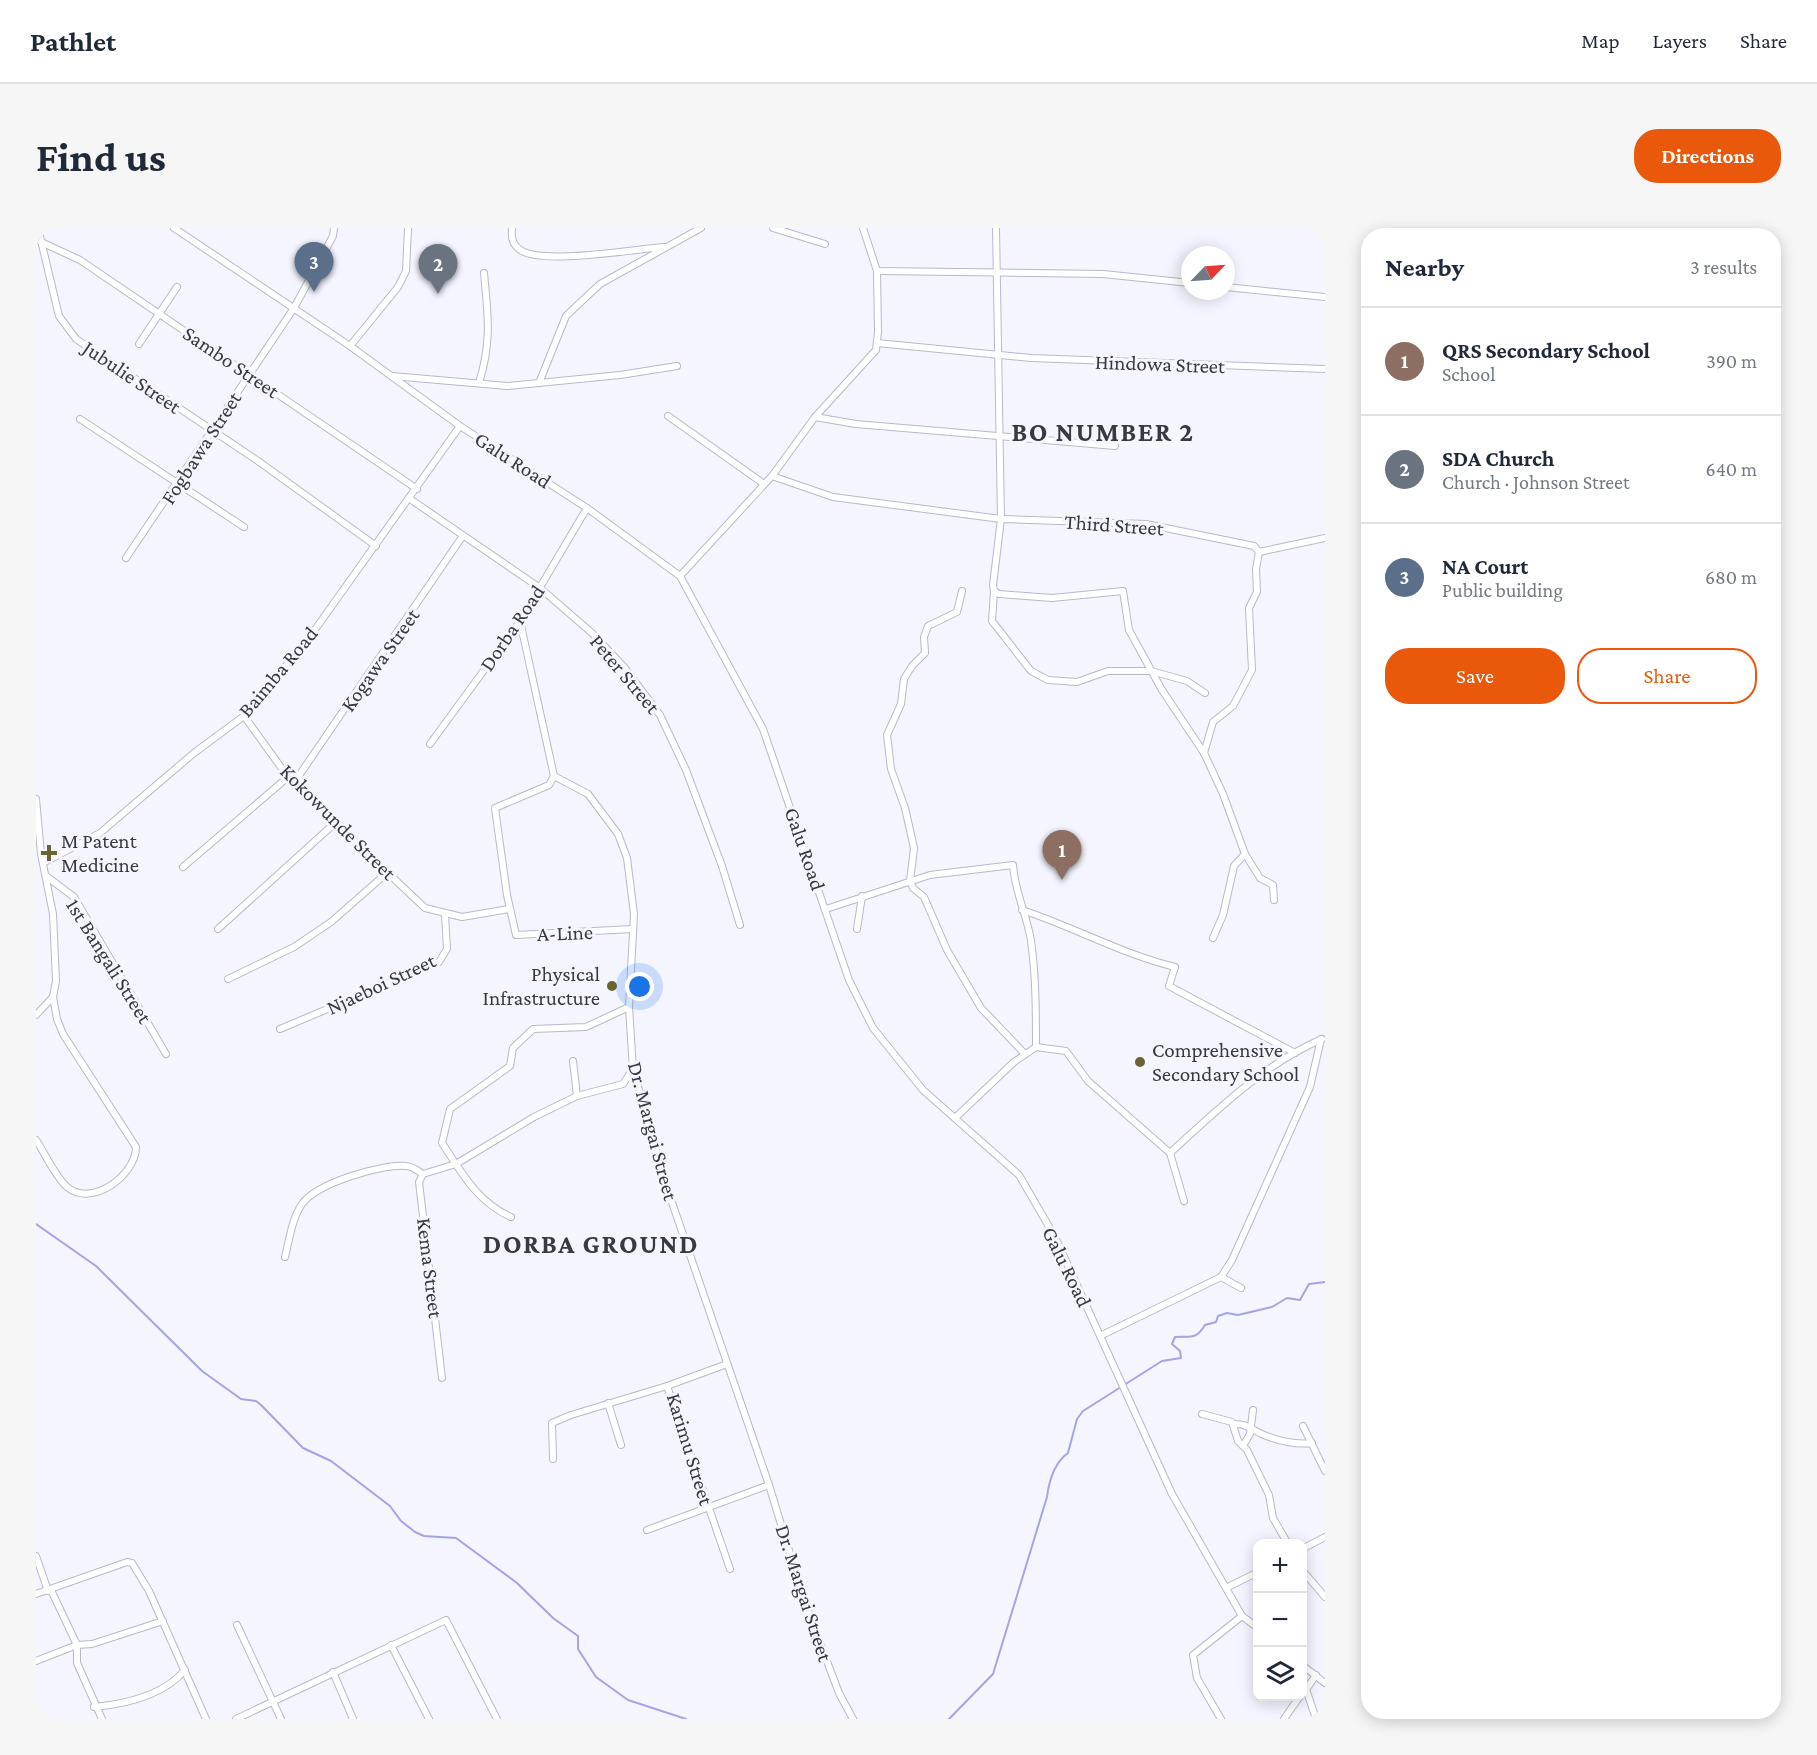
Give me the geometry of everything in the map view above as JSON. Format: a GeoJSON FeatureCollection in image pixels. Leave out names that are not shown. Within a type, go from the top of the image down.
{"type":"FeatureCollection","features":[{"type":"Feature","properties":{"kind":"street","name":"Jubulie Street"},"geometry":{"type":"LineString","coordinates":[[38,228],[59,316],[76,339],[258,461],[376,546]]}},
{"type":"Feature","properties":{"kind":"street","name":"Galu Road"},"geometry":{"type":"LineString","coordinates":[[174,228],[350,346],[460,426],[587,507],[680,576],[763,729],[849,980],[873,1028],[923,1090],[1019,1175],[1055,1238],[1172,1494],[1242,1616],[1253,1625]]}},
{"type":"Feature","properties":{"kind":"street","name":"Fogbawa Street"},"geometry":{"type":"LineString","coordinates":[[126,558],[213,432],[249,373],[294,308],[333,236],[334,228]]}},
{"type":"Feature","properties":{"kind":"street"},"geometry":{"type":"LineString","coordinates":[[350,346],[398,288],[406,272],[408,228]]}},
{"type":"Feature","properties":{"kind":"street"},"geometry":{"type":"LineString","coordinates":[[512,228],[514,243],[520,251],[553,257],[667,247]]}},
{"type":"Feature","properties":{"kind":"street"},"geometry":{"type":"LineString","coordinates":[[539,383],[566,316],[600,284],[701,228]]}},
{"type":"Feature","properties":{"kind":"street"},"geometry":{"type":"LineString","coordinates":[[773,228],[825,244]]}},
{"type":"Feature","properties":{"kind":"street"},"geometry":{"type":"LineString","coordinates":[[680,576],[771,476],[815,417],[876,350],[877,271],[863,228]]}},
{"type":"Feature","properties":{"kind":"street"},"geometry":{"type":"LineString","coordinates":[[996,228],[1001,519],[992,621],[1031,671],[1048,680],[1077,682],[1108,671],[1151,671],[1187,681],[1205,693]]}},
{"type":"Feature","properties":{"kind":"street","name":"Sambo Street"},"geometry":{"type":"LineString","coordinates":[[41,242],[80,260],[417,489]]}},
{"type":"Feature","properties":{"kind":"street"},"geometry":{"type":"LineString","coordinates":[[877,271],[1103,274],[1181,282]]}},
{"type":"Feature","properties":{"kind":"street"},"geometry":{"type":"LineString","coordinates":[[479,383],[488,355],[489,335],[484,273]]}},
{"type":"Feature","properties":{"kind":"street"},"geometry":{"type":"LineString","coordinates":[[139,344],[177,287]]}},
{"type":"Feature","properties":{"kind":"street"},"geometry":{"type":"LineString","coordinates":[[1235,288],[1325,297]]}},
{"type":"Feature","properties":{"kind":"street","name":"Hindowa Street"},"geometry":{"type":"LineString","coordinates":[[877,343],[998,355],[1119,363],[1325,369]]}},
{"type":"Feature","properties":{"kind":"street"},"geometry":{"type":"LineString","coordinates":[[391,376],[507,386],[620,375],[677,366]]}},
{"type":"Feature","properties":{"kind":"street"},"geometry":{"type":"LineString","coordinates":[[668,416],[764,484]]}},
{"type":"Feature","properties":{"kind":"street"},"geometry":{"type":"LineString","coordinates":[[815,417],[856,424],[1115,446]]}},
{"type":"Feature","properties":{"kind":"street"},"geometry":{"type":"LineString","coordinates":[[80,419],[244,527]]}},
{"type":"Feature","properties":{"kind":"street","name":"Baimba Road"},"geometry":{"type":"LineString","coordinates":[[39,864],[100,833],[194,753],[244,716],[309,638],[460,426]]}},
{"type":"Feature","properties":{"kind":"street","name":"Third Street"},"geometry":{"type":"LineString","coordinates":[[771,476],[833,497],[1001,519],[1146,524],[1254,546],[1259,552]]}},
{"type":"Feature","properties":{"kind":"street","name":"Peter Street"},"geometry":{"type":"LineString","coordinates":[[410,499],[462,537],[540,588],[600,641],[624,667],[660,715],[702,813],[722,866],[740,925]]}},
{"type":"Feature","properties":{"kind":"street","name":"Dorba Road"},"geometry":{"type":"LineString","coordinates":[[430,744],[520,621],[587,507]]}},
{"type":"Feature","properties":{"kind":"street","name":"Kogawa Street"},"geometry":{"type":"LineString","coordinates":[[296,780],[462,537]]}},
{"type":"Feature","properties":{"kind":"street"},"geometry":{"type":"LineString","coordinates":[[1204,753],[1213,722],[1233,705],[1252,670],[1249,608],[1257,592],[1256,569],[1259,552],[1325,538]]}},
{"type":"Feature","properties":{"kind":"street"},"geometry":{"type":"LineString","coordinates":[[962,591],[957,612],[928,626],[924,637],[925,653],[912,666],[904,679],[901,704],[887,735],[891,769],[905,808],[914,848],[910,881],[913,888],[924,897],[947,950],[981,1008],[1025,1054]]}},
{"type":"Feature","properties":{"kind":"street"},"geometry":{"type":"LineString","coordinates":[[994,591],[999,594],[1052,598],[1123,591],[1129,630],[1151,671],[1204,753],[1223,794],[1245,854],[1260,878],[1272,885],[1274,900]]}},
{"type":"Feature","properties":{"kind":"street"},"geometry":{"type":"LineString","coordinates":[[509,909],[495,808],[549,785],[554,776],[520,621]]}},
{"type":"Feature","properties":{"kind":"street","name":"Kokowunde Street"},"geometry":{"type":"LineString","coordinates":[[244,716],[288,777],[296,780],[335,823],[425,908],[445,915]]}},
{"type":"Feature","properties":{"kind":"street","name":"Dr. Margai Street"},"geometry":{"type":"LineString","coordinates":[[554,776],[588,794],[618,834],[627,858],[634,914],[628,1007],[633,1069],[665,1182],[769,1485],[817,1638],[839,1693],[853,1719]]}},
{"type":"Feature","properties":{"kind":"street"},"geometry":{"type":"LineString","coordinates":[[183,867],[288,777]]}},
{"type":"Feature","properties":{"kind":"street"},"geometry":{"type":"LineString","coordinates":[[36,799],[41,854],[39,864],[45,875],[53,914],[56,981],[53,997],[57,1019],[63,1034],[136,1147],[136,1154],[119,1181],[86,1193],[75,1192],[66,1186],[36,1140]]}},
{"type":"Feature","properties":{"kind":"street"},"geometry":{"type":"LineString","coordinates":[[218,929],[335,823]]}},
{"type":"Feature","properties":{"kind":"street"},"geometry":{"type":"LineString","coordinates":[[1213,938],[1223,915],[1234,866],[1245,854]]}},
{"type":"Feature","properties":{"kind":"street"},"geometry":{"type":"LineString","coordinates":[[826,909],[930,875],[1013,865],[1014,888],[1031,939],[1036,1007],[1035,1047]]}},
{"type":"Feature","properties":{"kind":"street"},"geometry":{"type":"LineString","coordinates":[[228,979],[294,947],[331,922],[388,872]]}},
{"type":"Feature","properties":{"kind":"street","name":"1st Bangali Street"},"geometry":{"type":"LineString","coordinates":[[45,875],[74,897],[166,1054]]}},
{"type":"Feature","properties":{"kind":"street"},"geometry":{"type":"LineString","coordinates":[[857,929],[862,896]]}},
{"type":"Feature","properties":{"kind":"street","name":"A-Line"},"geometry":{"type":"LineString","coordinates":[[445,915],[462,917],[509,909],[516,935],[633,929]]}},
{"type":"Feature","properties":{"kind":"street"},"geometry":{"type":"LineString","coordinates":[[1022,910],[1052,920],[1140,958],[1175,967],[1169,986],[1295,1053]]}},
{"type":"Feature","properties":{"kind":"street","name":"Njaeboi Street"},"geometry":{"type":"LineString","coordinates":[[280,1029],[439,962],[447,949],[445,915]]}},
{"type":"Feature","properties":{"kind":"street"},"geometry":{"type":"LineString","coordinates":[[36,1015],[53,997]]}},
{"type":"Feature","properties":{"kind":"street"},"geometry":{"type":"LineString","coordinates":[[511,1217],[495,1210],[475,1193],[442,1143],[450,1109],[510,1066],[513,1048],[533,1029],[586,1027],[628,1007]]}},
{"type":"Feature","properties":{"kind":"street"},"geometry":{"type":"LineString","coordinates":[[1170,1154],[1231,1097],[1295,1053],[1323,1039]]}},
{"type":"Feature","properties":{"kind":"street"},"geometry":{"type":"LineString","coordinates":[[1100,1336],[1221,1277],[1232,1260],[1310,1087],[1323,1039]]}},
{"type":"Feature","properties":{"kind":"street"},"geometry":{"type":"LineString","coordinates":[[955,1118],[1035,1047],[1066,1051],[1088,1081],[1170,1154],[1184,1201]]}},
{"type":"Feature","properties":{"kind":"street"},"geometry":{"type":"LineString","coordinates":[[573,1061],[577,1096]]}},
{"type":"Feature","properties":{"kind":"street"},"geometry":{"type":"LineString","coordinates":[[285,1257],[301,1205],[311,1194],[330,1184],[383,1168],[408,1165],[423,1174],[456,1164],[534,1117],[577,1096],[623,1084],[633,1069]]}},
{"type":"Feature","properties":{"kind":"street","name":"Kema Street"},"geometry":{"type":"LineString","coordinates":[[423,1174],[419,1182],[442,1378]]}},
{"type":"Feature","properties":{"kind":"street"},"geometry":{"type":"LineString","coordinates":[[1221,1277],[1241,1288]]}},
{"type":"Feature","properties":{"kind":"street","name":"Karimu Street"},"geometry":{"type":"LineString","coordinates":[[727,1364],[667,1386],[730,1569]]}},
{"type":"Feature","properties":{"kind":"street"},"geometry":{"type":"LineString","coordinates":[[553,1459],[552,1424],[608,1403],[667,1386]]}},
{"type":"Feature","properties":{"kind":"street"},"geometry":{"type":"LineString","coordinates":[[608,1403],[621,1445]]}},
{"type":"Feature","properties":{"kind":"street"},"geometry":{"type":"LineString","coordinates":[[1243,1446],[1251,1429],[1253,1410]]}},
{"type":"Feature","properties":{"kind":"street"},"geometry":{"type":"LineString","coordinates":[[1202,1414],[1233,1424],[1244,1424],[1251,1429],[1297,1444],[1312,1443]]}},
{"type":"Feature","properties":{"kind":"street"},"geometry":{"type":"LineString","coordinates":[[1233,1424],[1269,1494],[1273,1518],[1285,1539]]}},
{"type":"Feature","properties":{"kind":"street"},"geometry":{"type":"LineString","coordinates":[[1303,1426],[1325,1471]]}},
{"type":"Feature","properties":{"kind":"street"},"geometry":{"type":"LineString","coordinates":[[647,1530],[769,1485]]}},
{"type":"Feature","properties":{"kind":"street"},"geometry":{"type":"LineString","coordinates":[[1307,1546],[1325,1537]]}},
{"type":"Feature","properties":{"kind":"street"},"geometry":{"type":"LineString","coordinates":[[36,1556],[50,1591],[77,1645],[76,1663],[94,1707],[102,1719]]}},
{"type":"Feature","properties":{"kind":"street"},"geometry":{"type":"LineString","coordinates":[[36,1594],[50,1591],[127,1562],[138,1570],[206,1719]]}},
{"type":"Feature","properties":{"kind":"street"},"geometry":{"type":"LineString","coordinates":[[1226,1588],[1253,1574]]}},
{"type":"Feature","properties":{"kind":"street"},"geometry":{"type":"LineString","coordinates":[[1307,1576],[1325,1598]]}},
{"type":"Feature","properties":{"kind":"street"},"geometry":{"type":"LineString","coordinates":[[1221,1719],[1197,1678],[1193,1655],[1242,1616]]}},
{"type":"Feature","properties":{"kind":"street"},"geometry":{"type":"LineString","coordinates":[[236,1719],[446,1620],[497,1719]]}},
{"type":"Feature","properties":{"kind":"street"},"geometry":{"type":"LineString","coordinates":[[36,1661],[77,1645],[92,1644],[163,1621]]}},
{"type":"Feature","properties":{"kind":"street"},"geometry":{"type":"LineString","coordinates":[[237,1626],[281,1719]]}},
{"type":"Feature","properties":{"kind":"street"},"geometry":{"type":"LineString","coordinates":[[391,1645],[429,1719]]}},
{"type":"Feature","properties":{"kind":"street"},"geometry":{"type":"LineString","coordinates":[[1307,1669],[1325,1683]]}},
{"type":"Feature","properties":{"kind":"street"},"geometry":{"type":"LineString","coordinates":[[94,1707],[114,1705],[150,1694],[177,1680],[185,1670]]}},
{"type":"Feature","properties":{"kind":"street"},"geometry":{"type":"LineString","coordinates":[[333,1672],[353,1719]]}},
{"type":"Feature","properties":{"kind":"street"},"geometry":{"type":"LineString","coordinates":[[1307,1687],[1316,1675]]}},
{"type":"Feature","properties":{"kind":"street"},"geometry":{"type":"LineString","coordinates":[[1284,1719],[1297,1701]]}},
{"type":"Feature","properties":{"kind":"street"},"geometry":{"type":"LineString","coordinates":[[1307,1701],[1316,1719]]}},
{"type":"Feature","properties":{"kind":"waterway"},"geometry":{"type":"LineString","coordinates":[[36,1224],[96,1266],[202,1371],[241,1399],[256,1401],[303,1448],[331,1461],[390,1506],[401,1521],[415,1532],[424,1536],[456,1538],[517,1583],[553,1618],[578,1636],[578,1649],[596,1677],[628,1700],[686,1719]]}},
{"type":"Feature","properties":{"kind":"waterway"},"geometry":{"type":"LineString","coordinates":[[949,1719],[993,1674],[1051,1479],[1059,1462],[1068,1453],[1077,1419],[1083,1411],[1162,1361],[1181,1358],[1180,1351],[1172,1344],[1175,1337],[1196,1335],[1205,1325],[1216,1322],[1218,1316],[1227,1313],[1238,1315],[1272,1307],[1287,1298],[1300,1300],[1309,1284],[1325,1282]]}},
{"type":"Feature","properties":{"kind":"place","name":"NA Court"},"geometry":{"type":"Point","coordinates":[314,292]}},
{"type":"Feature","properties":{"kind":"place","name":"SDA Church"},"geometry":{"type":"Point","coordinates":[438,294]}},
{"type":"Feature","properties":{"kind":"place","name":"M Patent Medicine"},"geometry":{"type":"Point","coordinates":[49,853]}},
{"type":"Feature","properties":{"kind":"place","name":"QRS Secondary School"},"geometry":{"type":"Point","coordinates":[1062,880]}},
{"type":"Feature","properties":{"kind":"place","name":"Physical Infrastructure"},"geometry":{"type":"Point","coordinates":[612,986]}},
{"type":"Feature","properties":{"kind":"place","name":"Comprehensive Secondary School"},"geometry":{"type":"Point","coordinates":[1140,1062]}},
{"type":"Feature","properties":{"kind":"district","name":"BO NUMBER 2"},"geometry":{"type":"Point","coordinates":[1103,432]}},
{"type":"Feature","properties":{"kind":"district","name":"DORBA GROUND"},"geometry":{"type":"Point","coordinates":[591,1244]}}]}
